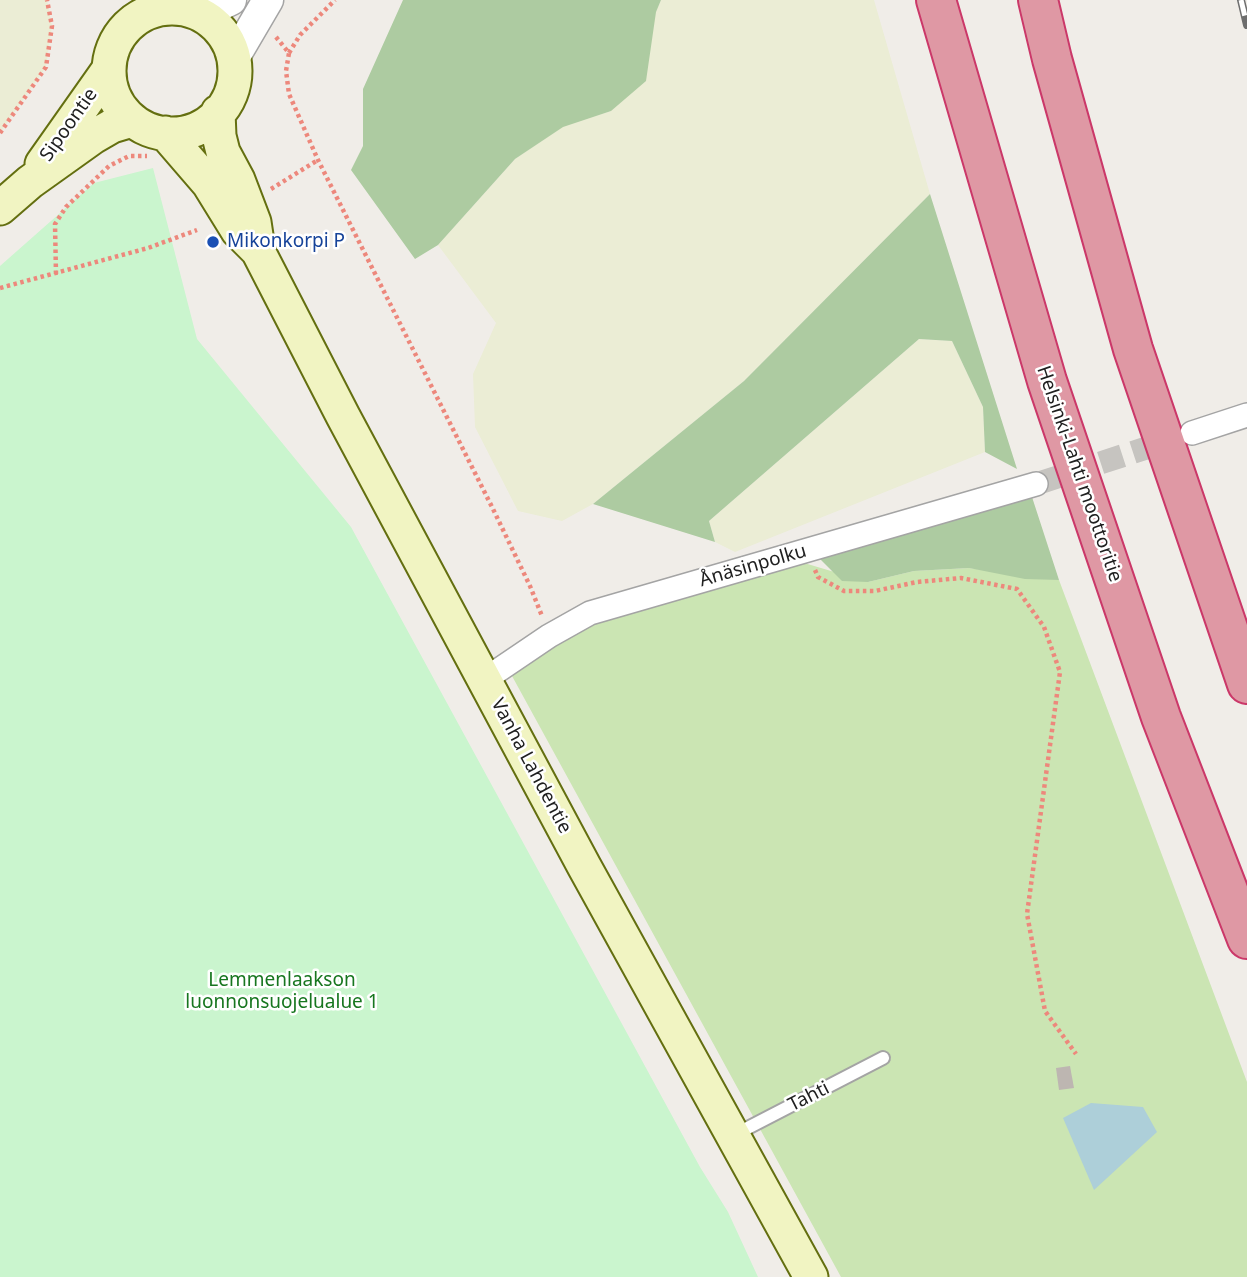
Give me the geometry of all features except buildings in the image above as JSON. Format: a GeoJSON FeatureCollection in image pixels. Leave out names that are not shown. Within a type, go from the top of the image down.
{"type":"FeatureCollection","features":[{"type":"Feature","properties":{"kind":"highway","name":"Helsinki-Lahti moottoritie"},"geometry":{"type":"LineString","coordinates":[[936,0],[1047,381],[1161,717],[1247,939]]}},
{"type":"Feature","properties":{"kind":"highway"},"geometry":{"type":"LineString","coordinates":[[1038,0],[1133,349],[1247,684]]}},
{"type":"Feature","properties":{"kind":"main road"},"geometry":{"type":"LineString","coordinates":[[118,0],[122,14],[120,36]]}},
{"type":"Feature","properties":{"kind":"main road"},"geometry":{"type":"LineString","coordinates":[[177,7],[211,21],[226,38],[234,58],[234,80],[227,101],[218,112],[195,130],[173,134],[159,145],[151,131],[132,120],[117,104],[110,83],[109,61],[116,40],[130,23],[149,12],[177,7]]}},
{"type":"Feature","properties":{"kind":"main road","name":"Sipoontie"},"geometry":{"type":"LineString","coordinates":[[30,182],[109,69]]}},
{"type":"Feature","properties":{"kind":"main road","name":"Vanha Lahdentie"},"geometry":{"type":"LineString","coordinates":[[218,112],[223,152],[254,222],[258,251]]}},
{"type":"Feature","properties":{"kind":"main road","name":"Sipoontie"},"geometry":{"type":"LineString","coordinates":[[0,208],[30,182],[93,137],[132,120]]}},
{"type":"Feature","properties":{"kind":"main road","name":"Vanha Lahdentie"},"geometry":{"type":"LineString","coordinates":[[159,145],[208,184],[239,231],[258,251],[484,680],[811,1277]]}},
{"type":"Feature","properties":{"kind":"street"},"geometry":{"type":"LineString","coordinates":[[177,7],[231,0]]}},
{"type":"Feature","properties":{"kind":"street"},"geometry":{"type":"LineString","coordinates":[[234,58],[263,9]]}},
{"type":"Feature","properties":{"kind":"street"},"geometry":{"type":"LineString","coordinates":[[1192,433],[1247,415]]}},
{"type":"Feature","properties":{"kind":"street","name":"Ånäsinpolku"},"geometry":{"type":"LineString","coordinates":[[484,680],[590,613],[1036,484]]}},
{"type":"Feature","properties":{"kind":"lane","name":"Tahti"},"geometry":{"type":"LineString","coordinates":[[734,1135],[883,1058]]}},
{"type":"Feature","properties":{"kind":"path"},"geometry":{"type":"LineString","coordinates":[[0,132],[46,67],[52,26],[47,0]]}},
{"type":"Feature","properties":{"kind":"path"},"geometry":{"type":"LineString","coordinates":[[335,0],[300,34],[289,53],[286,71],[289,94],[318,160],[493,509],[530,586],[550,636]]}},
{"type":"Feature","properties":{"kind":"path"},"geometry":{"type":"LineString","coordinates":[[263,9],[289,53]]}},
{"type":"Feature","properties":{"kind":"path"},"geometry":{"type":"LineString","coordinates":[[56,274],[55,223],[66,207],[109,166],[159,145]]}},
{"type":"Feature","properties":{"kind":"path"},"geometry":{"type":"LineString","coordinates":[[271,189],[318,160]]}},
{"type":"Feature","properties":{"kind":"path"},"geometry":{"type":"LineString","coordinates":[[0,288],[148,248],[197,230]]}},
{"type":"Feature","properties":{"kind":"path"},"geometry":{"type":"LineString","coordinates":[[807,550],[818,578],[844,591],[876,591],[917,582],[961,578],[1017,589],[1044,626],[1060,672],[1027,914],[1045,1011],[1076,1054]]}},
{"type":"Feature","properties":{"kind":"green space"},"geometry":{"type":"Polygon","coordinates":[[[0,0],[47,0],[52,26],[46,67],[0,133],[0,0]]]}},
{"type":"Feature","properties":{"kind":"green space"},"geometry":{"type":"Polygon","coordinates":[[[403,0],[661,0],[656,12],[646,81],[611,111],[563,127],[515,159],[438,245],[415,259],[351,170],[363,146],[363,89],[403,0]]]}},
{"type":"Feature","properties":{"kind":"green space"},"geometry":{"type":"Polygon","coordinates":[[[661,0],[874,0],[930,194],[744,381],[593,504],[562,521],[518,511],[475,427],[473,374],[496,323],[438,245],[515,159],[563,126],[611,111],[661,0]]]}},
{"type":"Feature","properties":{"kind":"green space","name":"Lemmenlaakson luonnonsuojelualue 1"},"geometry":{"type":"Polygon","coordinates":[[[153,168],[197,339],[351,527],[700,1167],[728,1212],[758,1277],[0,1277],[0,266],[94,183],[153,168]]]}},
{"type":"Feature","properties":{"kind":"green space"},"geometry":{"type":"Polygon","coordinates":[[[930,194],[1017,469],[985,452],[983,407],[952,341],[919,339],[709,521],[715,542],[593,504],[744,381],[930,194]]]}},
{"type":"Feature","properties":{"kind":"green space"},"geometry":{"type":"Polygon","coordinates":[[[919,339],[952,341],[983,407],[985,452],[735,552],[715,542],[709,521],[919,339]]]}},
{"type":"Feature","properties":{"kind":"green space"},"geometry":{"type":"Polygon","coordinates":[[[1032,497],[1059,580],[1025,579],[969,568],[914,571],[868,582],[842,581],[820,559],[1032,497]]]}},
{"type":"Feature","properties":{"kind":"green space"},"geometry":{"type":"Polygon","coordinates":[[[784,557],[868,582],[914,571],[969,568],[1059,580],[1247,1082],[1247,1277],[841,1277],[506,665],[549,636],[784,557]]]}},
{"type":"Feature","properties":{"kind":"water"},"geometry":{"type":"Polygon","coordinates":[[[1091,1103],[1143,1107],[1157,1132],[1094,1190],[1063,1118],[1091,1103]]]}},
{"type":"Feature","properties":{"kind":"tunnel"},"geometry":{"type":"LineString","coordinates":[[1036,484],[1177,438]]}},
{"type":"Feature","properties":{"kind":"railway"},"geometry":{"type":"LineString","coordinates":[[1241,0],[1247,25]]}},
{"type":"Feature","properties":{"kind":"place","name":"Mikonkorpi P"},"geometry":{"type":"Point","coordinates":[213,242]}}]}
